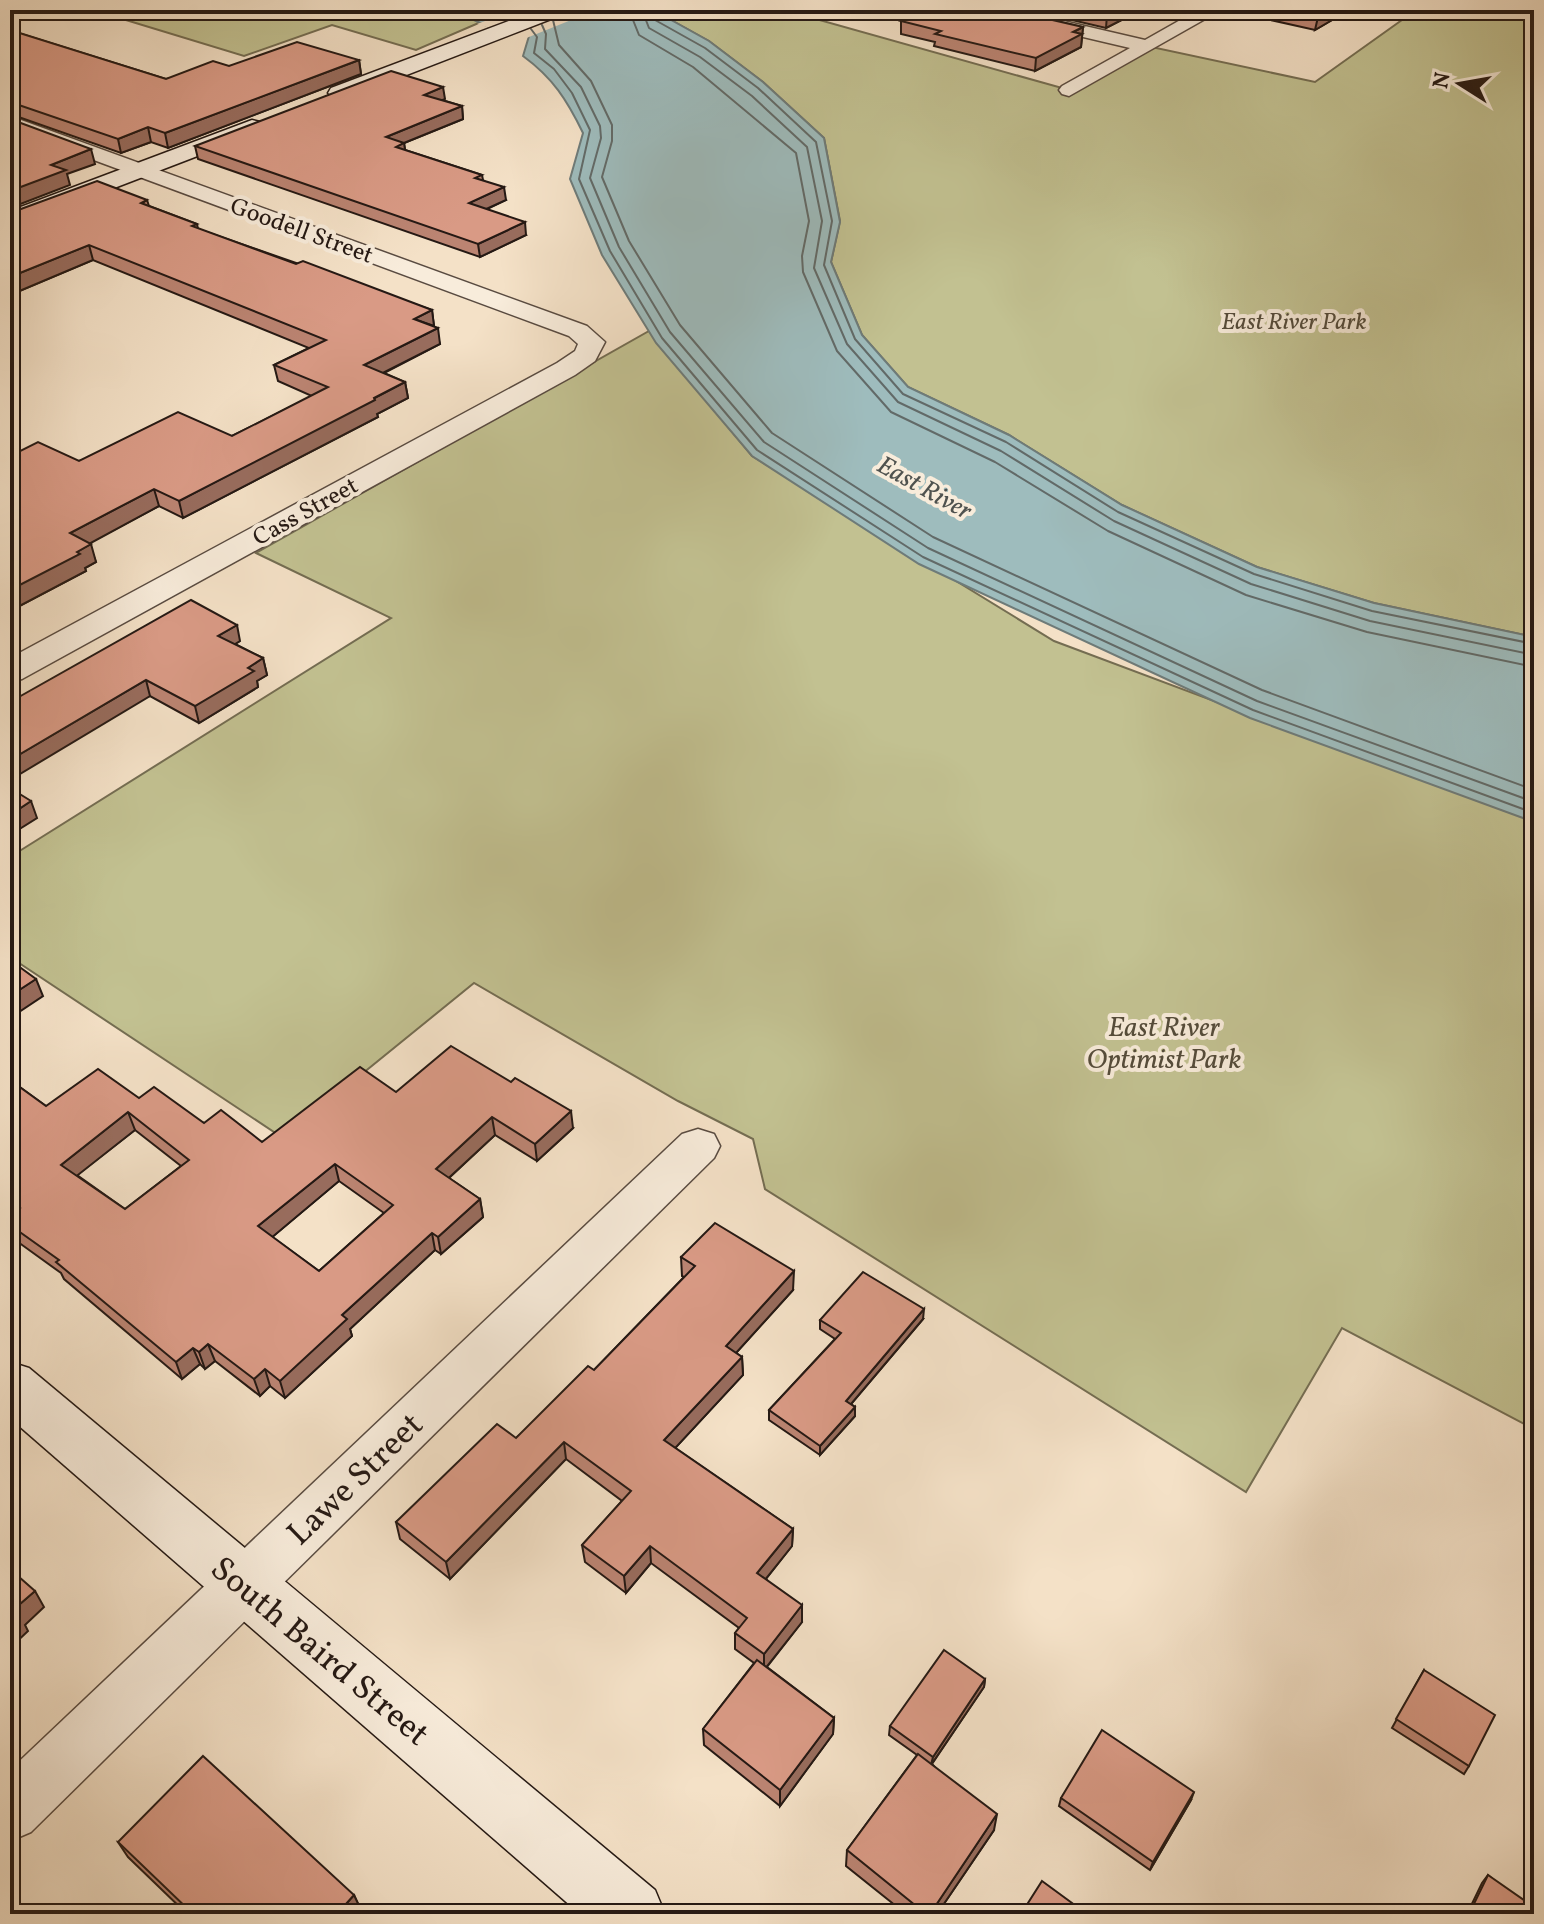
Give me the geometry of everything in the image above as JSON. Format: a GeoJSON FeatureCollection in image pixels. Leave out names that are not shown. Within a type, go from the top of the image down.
{"type":"FeatureCollection","features":[{"type":"Feature","properties":{"kind":"main road"},"geometry":{"type":"LineString","coordinates":[[313,103],[557,10]]}},
{"type":"Feature","properties":{"kind":"main road"},"geometry":{"type":"LineString","coordinates":[[10,220],[270,120]]}},
{"type":"Feature","properties":{"kind":"main road","name":"South Baird Street"},"geometry":{"type":"LineString","coordinates":[[10,1385],[631,1914]]}},
{"type":"Feature","properties":{"kind":"street"},"geometry":{"type":"LineString","coordinates":[[992,10],[1147,46]]}},
{"type":"Feature","properties":{"kind":"street"},"geometry":{"type":"LineString","coordinates":[[1069,90],[1212,10]]}},
{"type":"Feature","properties":{"kind":"street","name":"Goodell Street"},"geometry":{"type":"LineString","coordinates":[[10,122],[578,331],[592,342]]}},
{"type":"Feature","properties":{"kind":"street","name":"Cass Street"},"geometry":{"type":"LineString","coordinates":[[10,672],[566,369],[586,355],[592,342]]}},
{"type":"Feature","properties":{"kind":"street","name":"Lawe Street"},"geometry":{"type":"LineString","coordinates":[[10,1811],[698,1146]]}},
{"type":"Feature","properties":{"kind":"green space"},"geometry":{"type":"Polygon","coordinates":[[[93,10],[452,10],[481,22],[416,50],[332,25],[244,56],[93,10]]]}},
{"type":"Feature","properties":{"kind":"green space","name":"East River Park"},"geometry":{"type":"Polygon","coordinates":[[[653,10],[784,10],[1069,90],[1147,46],[1315,82],[1416,10],[1534,10],[1534,637],[1374,603],[1257,567],[1122,505],[1009,435],[908,387],[862,335],[831,262],[840,221],[824,138],[763,82],[709,41],[653,10]]]}},
{"type":"Feature","properties":{"kind":"green space","name":"East River Optimist Park"},"geometry":{"type":"Polygon","coordinates":[[[649,331],[752,456],[1054,641],[1534,821],[1534,1429],[1342,1328],[1246,1492],[765,1189],[753,1139],[678,1101],[474,983],[283,1138],[10,957],[10,857],[391,618],[256,553],[649,331]]]}},
{"type":"Feature","properties":{"kind":"water","name":"East River"},"geometry":{"type":"Polygon","coordinates":[[[452,10],[653,10],[709,41],[763,82],[824,138],[840,222],[831,262],[862,335],[908,387],[1009,435],[1122,505],[1257,567],[1374,603],[1534,637],[1534,822],[1250,718],[919,564],[752,456],[656,343],[602,255],[570,179],[583,133],[558,90],[523,56],[529,36],[500,32],[452,10]]]}},
{"type":"Feature","properties":{"kind":"pier"},"geometry":{"type":"Polygon","coordinates":[[[515,10],[596,10],[524,39],[477,24],[515,10]]]}},
{"type":"Feature","properties":{"kind":"building"},"geometry":{"type":"Polygon","coordinates":[[[915,10],[1009,10],[1083,27],[1073,32],[1082,34],[1036,58],[935,34],[941,31],[901,21],[922,12],[915,10]]]}},
{"type":"Feature","properties":{"kind":"building"},"geometry":{"type":"Polygon","coordinates":[[[1084,10],[1118,10],[1107,15],[1084,10]]]}},
{"type":"Feature","properties":{"kind":"building"},"geometry":{"type":"Polygon","coordinates":[[[1286,10],[1330,10],[1318,17],[1286,10]]]}},
{"type":"Feature","properties":{"kind":"building"},"geometry":{"type":"Polygon","coordinates":[[[10,30],[166,79],[213,61],[229,66],[297,42],[359,60],[165,133],[148,127],[118,139],[10,102],[10,30]]]}},
{"type":"Feature","properties":{"kind":"building"},"geometry":{"type":"Polygon","coordinates":[[[391,71],[443,87],[424,95],[462,106],[386,137],[404,143],[396,147],[482,175],[475,178],[504,187],[469,203],[525,222],[478,244],[195,146],[391,71]]]}},
{"type":"Feature","properties":{"kind":"building"},"geometry":{"type":"Polygon","coordinates":[[[10,119],[91,149],[51,165],[66,170],[10,191],[10,119]]]}},
{"type":"Feature","properties":{"kind":"building"},"geometry":{"type":"Polygon","coordinates":[[[97,181],[147,200],[141,203],[197,224],[192,226],[296,264],[303,261],[432,310],[414,319],[438,328],[364,365],[405,382],[179,501],[154,489],[70,533],[91,544],[77,552],[80,554],[10,590],[10,456],[38,442],[79,461],[178,412],[232,436],[328,387],[274,365],[326,340],[89,245],[10,277],[10,213],[97,181]]]}},
{"type":"Feature","properties":{"kind":"building"},"geometry":{"type":"Polygon","coordinates":[[[191,600],[237,625],[218,636],[263,658],[248,668],[254,671],[195,706],[146,680],[10,760],[10,702],[191,600]]]}},
{"type":"Feature","properties":{"kind":"building"},"geometry":{"type":"Polygon","coordinates":[[[10,788],[31,801],[10,815],[10,788]]]}},
{"type":"Feature","properties":{"kind":"building"},"geometry":{"type":"Polygon","coordinates":[[[10,960],[36,979],[10,996],[10,960]]]}},
{"type":"Feature","properties":{"kind":"building"},"geometry":{"type":"Polygon","coordinates":[[[451,1046],[511,1082],[515,1078],[571,1111],[535,1144],[492,1117],[436,1169],[480,1199],[438,1237],[432,1233],[342,1315],[347,1319],[280,1381],[265,1369],[254,1379],[208,1344],[199,1352],[193,1348],[176,1362],[56,1262],[59,1260],[10,1225],[10,1215],[20,1208],[10,1200],[10,1080],[46,1106],[98,1069],[139,1098],[154,1087],[204,1123],[221,1110],[262,1142],[360,1067],[396,1092],[451,1046]],[[128,1112],[61,1165],[125,1209],[189,1160],[128,1112]],[[335,1164],[258,1226],[319,1271],[393,1205],[335,1164]]]}},
{"type":"Feature","properties":{"kind":"building"},"geometry":{"type":"Polygon","coordinates":[[[715,1223],[794,1271],[726,1346],[742,1357],[664,1440],[793,1529],[757,1573],[802,1605],[764,1654],[735,1633],[747,1618],[650,1546],[624,1576],[582,1545],[631,1491],[564,1442],[446,1562],[396,1522],[497,1424],[516,1438],[588,1366],[594,1370],[695,1266],[681,1257],[715,1223]]]}},
{"type":"Feature","properties":{"kind":"building"},"geometry":{"type":"Polygon","coordinates":[[[863,1272],[924,1309],[846,1401],[855,1407],[820,1446],[769,1410],[841,1333],[820,1320],[863,1272]]]}},
{"type":"Feature","properties":{"kind":"building"},"geometry":{"type":"Polygon","coordinates":[[[10,1569],[35,1591],[13,1610],[18,1615],[10,1622],[10,1569]]]}},
{"type":"Feature","properties":{"kind":"building"},"geometry":{"type":"Polygon","coordinates":[[[944,1650],[985,1679],[933,1757],[890,1726],[944,1650]]]}},
{"type":"Feature","properties":{"kind":"building"},"geometry":{"type":"Polygon","coordinates":[[[757,1660],[834,1718],[780,1790],[703,1729],[757,1660]]]}},
{"type":"Feature","properties":{"kind":"building"},"geometry":{"type":"Polygon","coordinates":[[[1424,1670],[1495,1715],[1469,1766],[1396,1719],[1424,1670]]]}},
{"type":"Feature","properties":{"kind":"building"},"geometry":{"type":"Polygon","coordinates":[[[1102,1730],[1194,1792],[1153,1862],[1061,1798],[1102,1730]]]}},
{"type":"Feature","properties":{"kind":"building"},"geometry":{"type":"Polygon","coordinates":[[[918,1754],[997,1814],[930,1914],[926,1914],[847,1850],[918,1754]]]}},
{"type":"Feature","properties":{"kind":"building"},"geometry":{"type":"Polygon","coordinates":[[[203,1756],[354,1895],[337,1914],[193,1914],[118,1842],[203,1756]]]}},
{"type":"Feature","properties":{"kind":"building"},"geometry":{"type":"Polygon","coordinates":[[[1488,1875],[1534,1907],[1534,1914],[1469,1914],[1488,1875]]]}},
{"type":"Feature","properties":{"kind":"building"},"geometry":{"type":"Polygon","coordinates":[[[1042,1881],[1087,1914],[1021,1914],[1042,1881]]]}},
{"type":"Feature","properties":{"kind":"building"},"geometry":{"type":"Polygon","coordinates":[[[1377,1905],[1390,1914],[1373,1914],[1377,1905]]]}}]}
